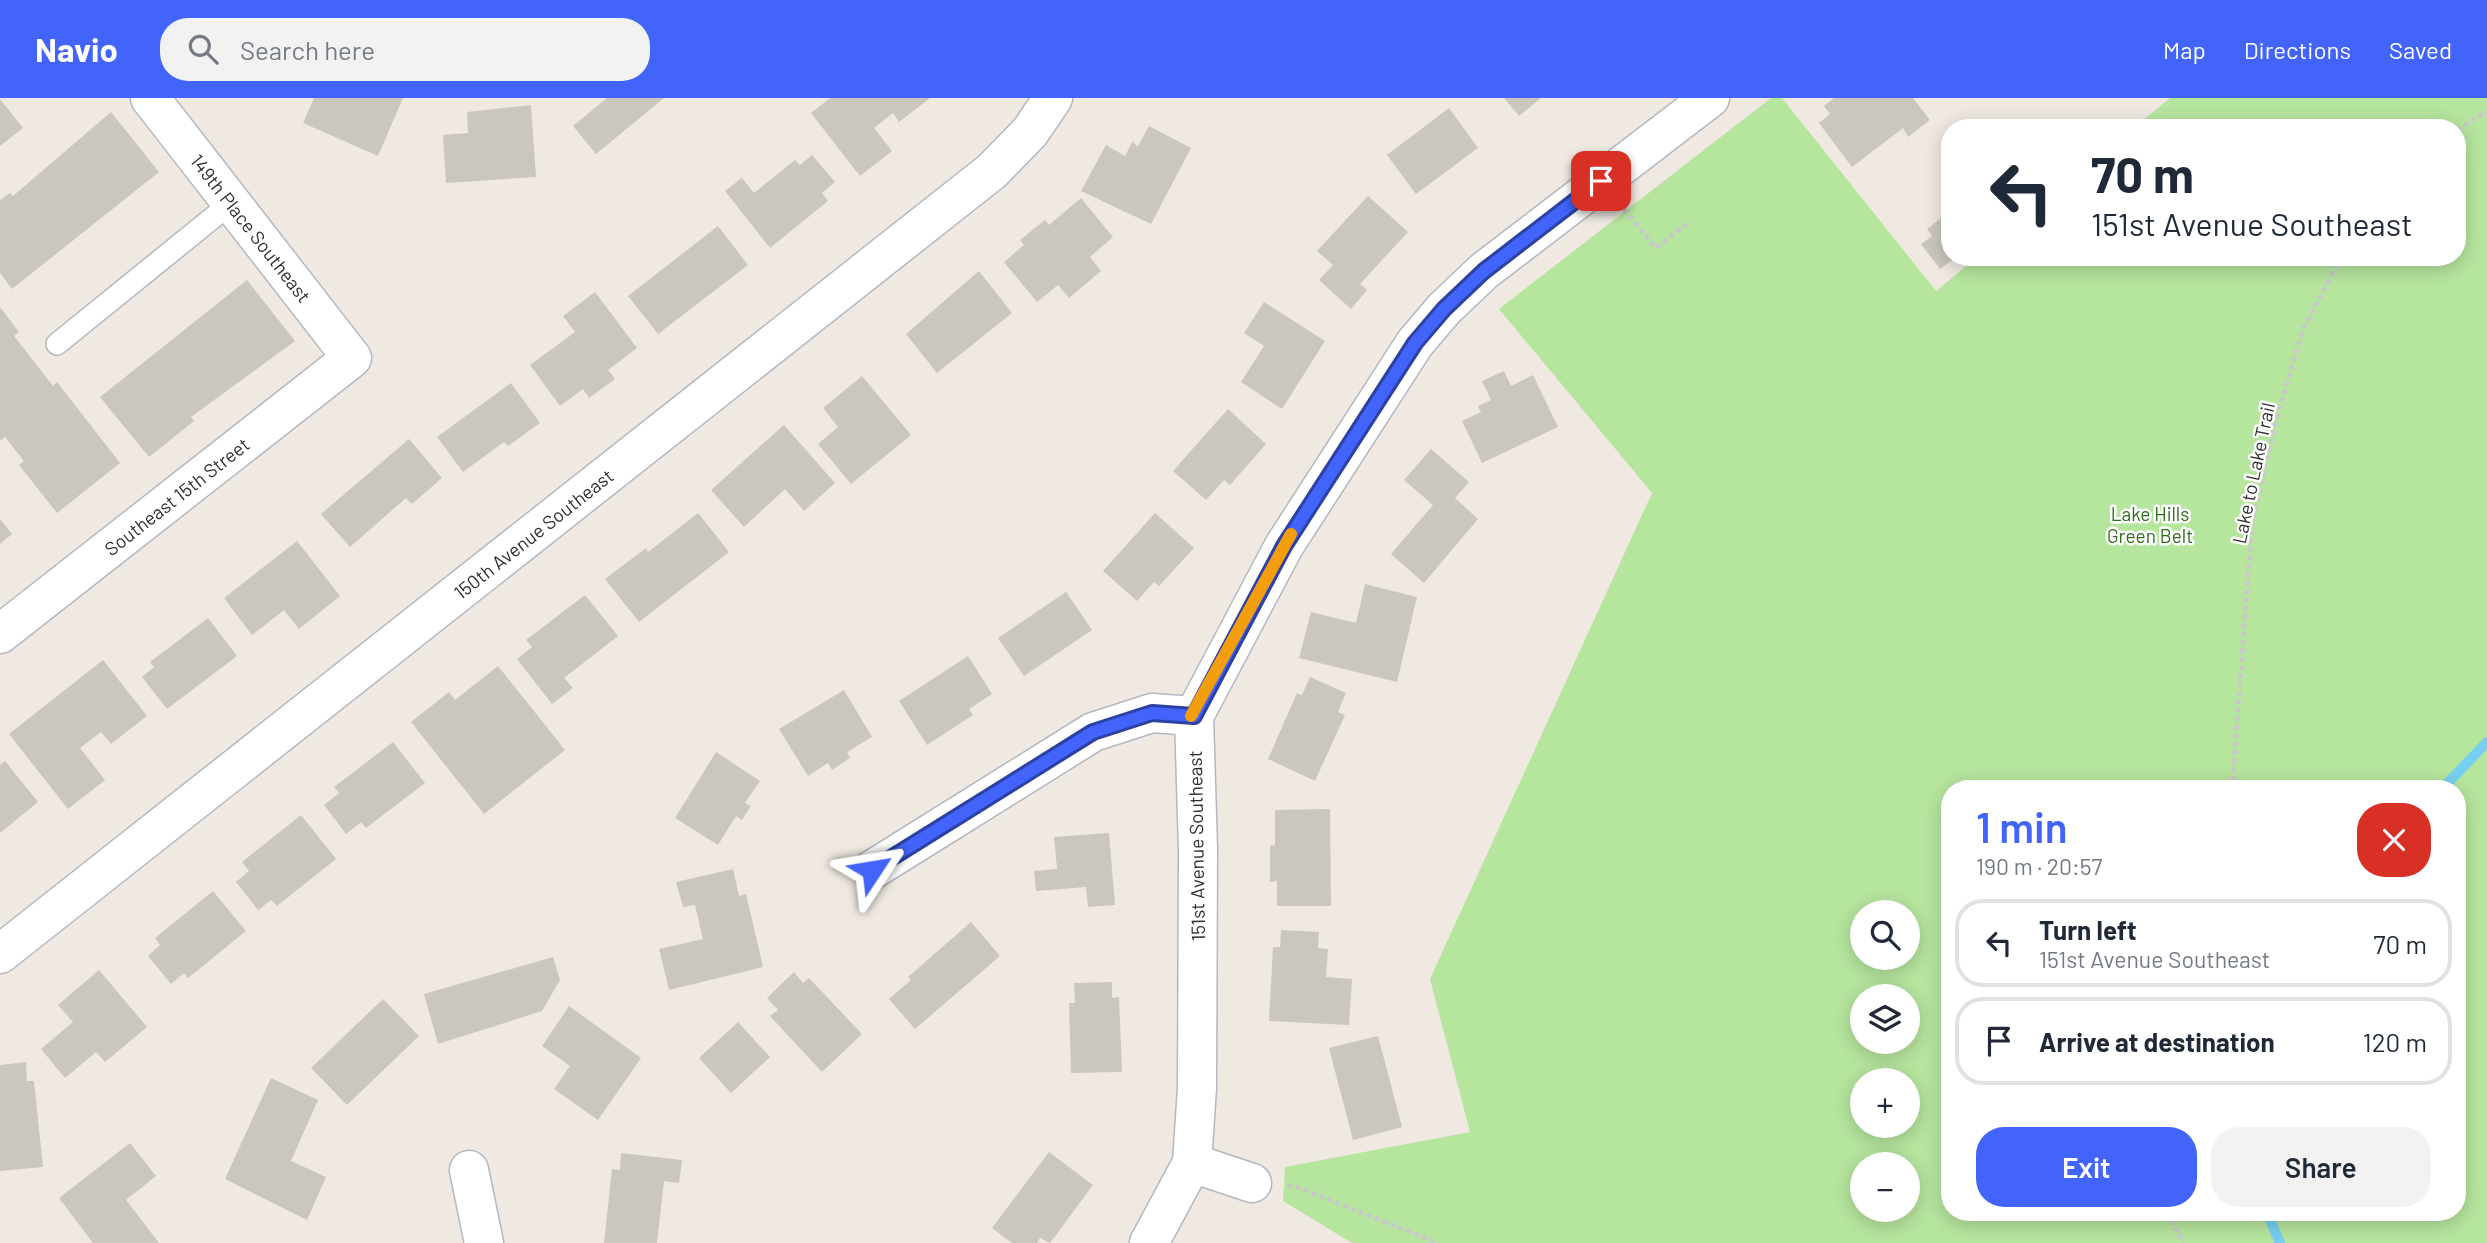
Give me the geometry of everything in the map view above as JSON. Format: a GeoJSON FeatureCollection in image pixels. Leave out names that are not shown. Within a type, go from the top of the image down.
{"type":"FeatureCollection","features":[{"type":"Feature","properties":{"kind":"street","name":"149th Place Southeast"},"geometry":{"type":"LineString","coordinates":[[150,98],[352,358]]}},
{"type":"Feature","properties":{"kind":"street","name":"150th Avenue Southeast"},"geometry":{"type":"LineString","coordinates":[[0,954],[992,170],[1030,132],[1053,98]]}},
{"type":"Feature","properties":{"kind":"street","name":"151st Avenue Southeast"},"geometry":{"type":"LineString","coordinates":[[1149,1243],[1192,1163],[1196,1088],[1198,850],[1194,716],[1284,546],[1415,343],[1444,309],[1484,271],[1710,98]]}},
{"type":"Feature","properties":{"kind":"street","name":"Southeast 15th Street"},"geometry":{"type":"LineString","coordinates":[[0,634],[352,358]]}},
{"type":"Feature","properties":{"kind":"street"},"geometry":{"type":"LineString","coordinates":[[872,870],[1093,732],[1152,713],[1194,716]]}},
{"type":"Feature","properties":{"kind":"street"},"geometry":{"type":"LineString","coordinates":[[1192,1163],[1251,1183]]}},
{"type":"Feature","properties":{"kind":"street"},"geometry":{"type":"LineString","coordinates":[[469,1170],[484,1243]]}},
{"type":"Feature","properties":{"kind":"lane"},"geometry":{"type":"LineString","coordinates":[[57,344],[231,203]]}},
{"type":"Feature","properties":{"kind":"path"},"geometry":{"type":"LineString","coordinates":[[2466,124],[2487,111]]}},
{"type":"Feature","properties":{"kind":"path"},"geometry":{"type":"LineString","coordinates":[[1601,181],[1656,248],[1690,221]]}},
{"type":"Feature","properties":{"kind":"path","name":"Lake to Lake Trail"},"geometry":{"type":"LineString","coordinates":[[2233,780],[2252,523],[2276,420],[2303,329],[2336,266]]}},
{"type":"Feature","properties":{"kind":"path"},"geometry":{"type":"LineString","coordinates":[[1251,1183],[1297,1187],[1438,1243]]}},
{"type":"Feature","properties":{"kind":"path"},"geometry":{"type":"LineString","coordinates":[[2171,1221],[2184,1243]]}},
{"type":"Feature","properties":{"kind":"green space","name":"Lake Hills Green Belt"},"geometry":{"type":"Polygon","coordinates":[[[1771,98],[1782,98],[1936,291],[1966,266],[2466,266],[2466,119],[2145,119],[2170,98],[2487,98],[2487,1243],[1352,1243],[1283,1201],[1285,1167],[1470,1132],[1430,979],[1652,493],[1499,309],[1771,98]]]}},
{"type":"Feature","properties":{"kind":"building"},"geometry":{"type":"Polygon","coordinates":[[[314,98],[403,98],[378,156],[303,123],[314,98]]]}},
{"type":"Feature","properties":{"kind":"building"},"geometry":{"type":"Polygon","coordinates":[[[607,98],[664,98],[596,154],[573,126],[607,98]]]}},
{"type":"Feature","properties":{"kind":"building"},"geometry":{"type":"Polygon","coordinates":[[[830,98],[930,98],[899,122],[893,113],[874,128],[892,151],[860,176],[811,113],[830,98]]]}},
{"type":"Feature","properties":{"kind":"building"},"geometry":{"type":"Polygon","coordinates":[[[1504,98],[1541,98],[1519,116],[1504,98]]]}},
{"type":"Feature","properties":{"kind":"building"},"geometry":{"type":"Polygon","coordinates":[[[1834,98],[1913,98],[1930,120],[1908,137],[1903,128],[1852,167],[1819,123],[1830,114],[1824,106],[1834,98]]]}},
{"type":"Feature","properties":{"kind":"building"},"geometry":{"type":"Polygon","coordinates":[[[0,99],[23,128],[0,146],[0,99]]]}},
{"type":"Feature","properties":{"kind":"building"},"geometry":{"type":"Polygon","coordinates":[[[531,105],[536,177],[446,183],[443,135],[468,133],[467,112],[531,105]]]}},
{"type":"Feature","properties":{"kind":"building"},"geometry":{"type":"Polygon","coordinates":[[[1449,108],[1478,148],[1416,194],[1387,155],[1449,108]]]}},
{"type":"Feature","properties":{"kind":"building"},"geometry":{"type":"Polygon","coordinates":[[[111,112],[159,172],[12,289],[0,273],[0,200],[10,193],[13,196],[111,112]]]}},
{"type":"Feature","properties":{"kind":"building"},"geometry":{"type":"Polygon","coordinates":[[[1149,126],[1191,148],[1151,224],[1081,191],[1106,145],[1125,156],[1132,142],[1138,146],[1149,126]]]}},
{"type":"Feature","properties":{"kind":"building"},"geometry":{"type":"Polygon","coordinates":[[[812,155],[835,182],[822,193],[828,201],[770,248],[725,191],[742,178],[754,193],[795,160],[800,165],[812,155]]]}},
{"type":"Feature","properties":{"kind":"building"},"geometry":{"type":"Polygon","coordinates":[[[1368,196],[1408,232],[1360,284],[1367,290],[1351,309],[1319,280],[1333,265],[1317,251],[1368,196]]]}},
{"type":"Feature","properties":{"kind":"building"},"geometry":{"type":"Polygon","coordinates":[[[1081,198],[1113,237],[1090,257],[1101,271],[1069,298],[1058,285],[1037,302],[1004,262],[1024,245],[1020,240],[1045,220],[1049,225],[1081,198]]]}},
{"type":"Feature","properties":{"kind":"building"},"geometry":{"type":"Polygon","coordinates":[[[1941,218],[1941,266],[1944,266],[1940,269],[1921,244],[1932,236],[1927,229],[1941,218]]]}},
{"type":"Feature","properties":{"kind":"building"},"geometry":{"type":"Polygon","coordinates":[[[718,226],[748,265],[658,334],[628,296],[718,226]]]}},
{"type":"Feature","properties":{"kind":"building"},"geometry":{"type":"Polygon","coordinates":[[[979,271],[1012,313],[937,373],[906,334],[979,271]]]}},
{"type":"Feature","properties":{"kind":"building"},"geometry":{"type":"Polygon","coordinates":[[[247,280],[295,341],[191,417],[194,421],[149,457],[100,397],[247,280]]]}},
{"type":"Feature","properties":{"kind":"building"},"geometry":{"type":"Polygon","coordinates":[[[595,292],[637,348],[608,370],[615,379],[589,398],[583,389],[560,406],[530,365],[575,332],[563,316],[595,292]]]}},
{"type":"Feature","properties":{"kind":"building"},"geometry":{"type":"Polygon","coordinates":[[[1264,302],[1325,341],[1282,409],[1241,382],[1264,346],[1244,333],[1264,302]]]}},
{"type":"Feature","properties":{"kind":"building"},"geometry":{"type":"Polygon","coordinates":[[[0,307],[19,332],[14,336],[53,386],[57,382],[120,463],[57,513],[19,465],[24,461],[5,437],[0,441],[0,307]]]}},
{"type":"Feature","properties":{"kind":"building"},"geometry":{"type":"Polygon","coordinates":[[[1504,371],[1511,386],[1533,375],[1558,427],[1482,463],[1462,421],[1481,412],[1478,406],[1491,400],[1482,381],[1504,371]]]}},
{"type":"Feature","properties":{"kind":"building"},"geometry":{"type":"Polygon","coordinates":[[[862,376],[911,435],[851,484],[818,444],[838,427],[823,408],[862,376]]]}},
{"type":"Feature","properties":{"kind":"building"},"geometry":{"type":"Polygon","coordinates":[[[511,383],[540,423],[508,446],[504,442],[463,472],[437,437],[511,383]]]}},
{"type":"Feature","properties":{"kind":"building"},"geometry":{"type":"Polygon","coordinates":[[[1228,409],[1266,444],[1230,485],[1224,480],[1206,500],[1173,471],[1228,409]]]}},
{"type":"Feature","properties":{"kind":"building"},"geometry":{"type":"Polygon","coordinates":[[[784,425],[835,483],[804,511],[785,489],[744,527],[711,490],[784,425]]]}},
{"type":"Feature","properties":{"kind":"building"},"geometry":{"type":"Polygon","coordinates":[[[409,439],[442,478],[412,504],[406,498],[350,547],[321,514],[409,439]]]}},
{"type":"Feature","properties":{"kind":"building"},"geometry":{"type":"Polygon","coordinates":[[[1431,449],[1469,482],[1455,498],[1478,519],[1424,583],[1391,554],[1433,505],[1404,480],[1431,449]]]}},
{"type":"Feature","properties":{"kind":"building"},"geometry":{"type":"Polygon","coordinates":[[[698,513],[729,552],[639,622],[605,579],[646,548],[648,552],[698,513]]]}},
{"type":"Feature","properties":{"kind":"building"},"geometry":{"type":"Polygon","coordinates":[[[1155,513],[1194,548],[1159,586],[1154,582],[1137,601],[1103,571],[1155,513]]]}},
{"type":"Feature","properties":{"kind":"building"},"geometry":{"type":"Polygon","coordinates":[[[0,519],[12,534],[0,544],[0,519]]]}},
{"type":"Feature","properties":{"kind":"building"},"geometry":{"type":"Polygon","coordinates":[[[297,541],[340,596],[299,629],[284,610],[252,635],[224,598],[297,541]]]}},
{"type":"Feature","properties":{"kind":"building"},"geometry":{"type":"Polygon","coordinates":[[[1365,584],[1417,597],[1397,682],[1299,658],[1311,612],[1356,623],[1365,584]]]}},
{"type":"Feature","properties":{"kind":"building"},"geometry":{"type":"Polygon","coordinates":[[[1066,592],[1092,630],[1024,676],[998,638],[1066,592]]]}},
{"type":"Feature","properties":{"kind":"building"},"geometry":{"type":"Polygon","coordinates":[[[585,595],[618,636],[564,678],[573,688],[552,704],[517,659],[532,647],[526,640],[585,595]]]}},
{"type":"Feature","properties":{"kind":"building"},"geometry":{"type":"Polygon","coordinates":[[[208,618],[237,656],[167,709],[142,677],[154,667],[150,662],[208,618]]]}},
{"type":"Feature","properties":{"kind":"building"},"geometry":{"type":"Polygon","coordinates":[[[968,656],[992,694],[969,709],[973,715],[927,745],[899,701],[968,656]]]}},
{"type":"Feature","properties":{"kind":"building"},"geometry":{"type":"Polygon","coordinates":[[[103,660],[147,716],[111,744],[101,732],[80,748],[105,780],[68,809],[9,734],[103,660]]]}},
{"type":"Feature","properties":{"kind":"building"},"geometry":{"type":"Polygon","coordinates":[[[498,666],[565,750],[484,814],[411,722],[449,692],[455,700],[498,666]]]}},
{"type":"Feature","properties":{"kind":"building"},"geometry":{"type":"Polygon","coordinates":[[[1310,677],[1346,693],[1338,712],[1345,715],[1315,781],[1268,759],[1297,693],[1302,695],[1310,677]]]}},
{"type":"Feature","properties":{"kind":"building"},"geometry":{"type":"Polygon","coordinates":[[[844,690],[872,737],[847,752],[850,758],[832,770],[828,763],[808,776],[779,729],[844,690]]]}},
{"type":"Feature","properties":{"kind":"building"},"geometry":{"type":"Polygon","coordinates":[[[393,742],[425,783],[366,828],[361,822],[346,834],[324,805],[339,793],[334,787],[393,742]]]}},
{"type":"Feature","properties":{"kind":"building"},"geometry":{"type":"Polygon","coordinates":[[[716,752],[760,781],[745,803],[751,806],[742,820],[736,816],[718,845],[675,818],[716,752]]]}},
{"type":"Feature","properties":{"kind":"building"},"geometry":{"type":"Polygon","coordinates":[[[5,761],[38,802],[0,833],[0,765],[5,761]]]}},
{"type":"Feature","properties":{"kind":"building"},"geometry":{"type":"Polygon","coordinates":[[[1330,809],[1331,906],[1277,906],[1277,881],[1270,882],[1270,846],[1275,845],[1275,810],[1330,809]]]}},
{"type":"Feature","properties":{"kind":"building"},"geometry":{"type":"Polygon","coordinates":[[[301,815],[336,859],[277,906],[271,900],[258,910],[236,882],[249,871],[242,862],[301,815]]]}},
{"type":"Feature","properties":{"kind":"building"},"geometry":{"type":"Polygon","coordinates":[[[1109,833],[1115,905],[1088,907],[1086,887],[1036,891],[1034,871],[1057,869],[1054,837],[1109,833]]]}},
{"type":"Feature","properties":{"kind":"building"},"geometry":{"type":"Polygon","coordinates":[[[733,869],[739,896],[746,894],[763,967],[669,990],[659,949],[703,939],[695,905],[683,907],[676,882],[733,869]]]}},
{"type":"Feature","properties":{"kind":"building"},"geometry":{"type":"Polygon","coordinates":[[[213,891],[246,931],[188,978],[184,973],[171,984],[148,956],[160,945],[155,938],[213,891]]]}},
{"type":"Feature","properties":{"kind":"building"},"geometry":{"type":"Polygon","coordinates":[[[971,922],[1000,956],[915,1029],[889,999],[911,980],[908,977],[971,922]]]}},
{"type":"Feature","properties":{"kind":"building"},"geometry":{"type":"Polygon","coordinates":[[[1281,930],[1319,932],[1318,948],[1328,949],[1326,977],[1352,979],[1349,1025],[1269,1021],[1273,947],[1280,947],[1281,930]]]}},
{"type":"Feature","properties":{"kind":"building"},"geometry":{"type":"Polygon","coordinates":[[[553,957],[560,980],[542,1011],[438,1044],[424,994],[553,957]]]}},
{"type":"Feature","properties":{"kind":"building"},"geometry":{"type":"Polygon","coordinates":[[[99,970],[147,1027],[105,1062],[96,1052],[65,1078],[41,1049],[73,1022],[58,1005],[99,970]]]}},
{"type":"Feature","properties":{"kind":"building"},"geometry":{"type":"Polygon","coordinates":[[[794,972],[803,983],[809,978],[862,1034],[822,1072],[770,1016],[778,1010],[767,998],[794,972]]]}},
{"type":"Feature","properties":{"kind":"building"},"geometry":{"type":"Polygon","coordinates":[[[1112,982],[1112,998],[1119,997],[1122,1072],[1071,1073],[1069,1003],[1075,1003],[1074,983],[1112,982]]]}},
{"type":"Feature","properties":{"kind":"building"},"geometry":{"type":"Polygon","coordinates":[[[383,999],[419,1036],[347,1105],[311,1068],[383,999]]]}},
{"type":"Feature","properties":{"kind":"building"},"geometry":{"type":"Polygon","coordinates":[[[569,1006],[641,1058],[598,1120],[554,1089],[570,1066],[542,1046],[569,1006]]]}},
{"type":"Feature","properties":{"kind":"building"},"geometry":{"type":"Polygon","coordinates":[[[738,1022],[770,1057],[731,1093],[699,1058],[738,1022]]]}},
{"type":"Feature","properties":{"kind":"building"},"geometry":{"type":"Polygon","coordinates":[[[1378,1036],[1402,1127],[1353,1140],[1329,1048],[1378,1036]]]}},
{"type":"Feature","properties":{"kind":"building"},"geometry":{"type":"Polygon","coordinates":[[[26,1062],[27,1081],[34,1081],[43,1167],[0,1171],[0,1065],[26,1062]]]}},
{"type":"Feature","properties":{"kind":"building"},"geometry":{"type":"Polygon","coordinates":[[[271,1078],[318,1100],[291,1161],[326,1177],[307,1220],[225,1179],[271,1078]]]}},
{"type":"Feature","properties":{"kind":"building"},"geometry":{"type":"Polygon","coordinates":[[[130,1143],[156,1176],[126,1200],[159,1243],[93,1243],[59,1198],[130,1143]]]}},
{"type":"Feature","properties":{"kind":"building"},"geometry":{"type":"Polygon","coordinates":[[[1049,1152],[1093,1185],[1050,1243],[1040,1238],[1037,1243],[1012,1243],[992,1228],[1049,1152]]]}},
{"type":"Feature","properties":{"kind":"building"},"geometry":{"type":"Polygon","coordinates":[[[621,1153],[682,1160],[679,1183],[664,1181],[657,1243],[604,1243],[612,1169],[620,1170],[621,1153]]]}},
{"type":"Feature","properties":{"kind":"waterway"},"geometry":{"type":"LineString","coordinates":[[2451,780],[2487,742]]}},
{"type":"Feature","properties":{"kind":"waterway"},"geometry":{"type":"LineString","coordinates":[[2270,1221],[2280,1243]]}},
{"type":"Feature","properties":{"kind":"slow traffic"},"geometry":{"type":"LineString","coordinates":[[1191,716],[1194,716],[1229,645],[1291,534]]}},
{"type":"Feature","properties":{"kind":"route"},"geometry":{"type":"LineString","coordinates":[[872,870],[1093,732],[1152,713],[1194,716],[1229,645],[1284,546],[1415,343],[1444,309],[1484,271],[1601,181]]}}]}
